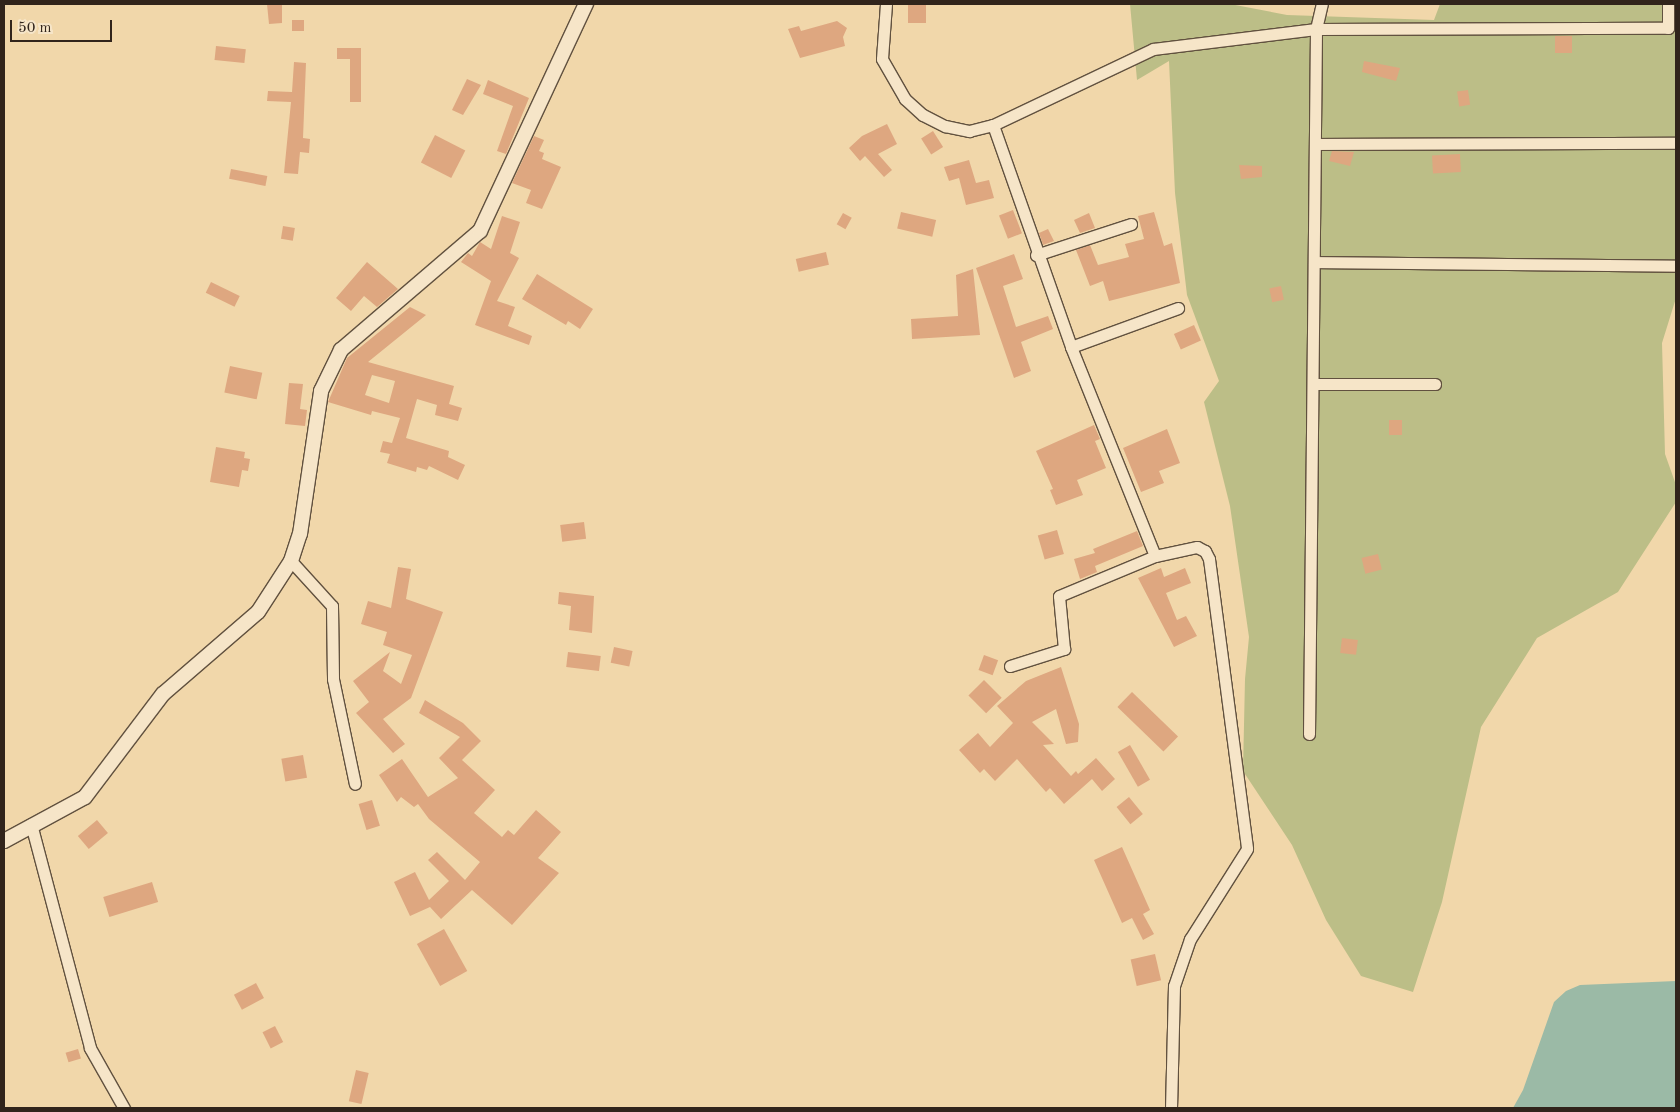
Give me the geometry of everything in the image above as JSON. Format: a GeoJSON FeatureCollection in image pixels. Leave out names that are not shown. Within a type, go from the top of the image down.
{"type":"FeatureCollection","features":[{"type":"Feature","properties":{"kind":"street"},"geometry":{"type":"LineString","coordinates":[[4,841],[31,824],[85,797],[163,694],[258,612],[291,561],[300,534],[321,391],[341,350],[480,230],[586,4]]}},
{"type":"Feature","properties":{"kind":"street"},"geometry":{"type":"LineString","coordinates":[[886,4],[882,58],[905,99],[923,115],[945,126],[969,131],[993,125],[1153,49],[1316,29],[1668,28],[1668,4]]}},
{"type":"Feature","properties":{"kind":"street"},"geometry":{"type":"LineString","coordinates":[[1309,734],[1316,29],[1322,4]]}},
{"type":"Feature","properties":{"kind":"street"},"geometry":{"type":"LineString","coordinates":[[993,125],[1036,255],[1155,556]]}},
{"type":"Feature","properties":{"kind":"street"},"geometry":{"type":"LineString","coordinates":[[1315,144],[1676,143]]}},
{"type":"Feature","properties":{"kind":"street"},"geometry":{"type":"LineString","coordinates":[[1036,255],[1131,224]]}},
{"type":"Feature","properties":{"kind":"street"},"geometry":{"type":"LineString","coordinates":[[1314,262],[1676,266]]}},
{"type":"Feature","properties":{"kind":"street"},"geometry":{"type":"LineString","coordinates":[[1071,347],[1178,308]]}},
{"type":"Feature","properties":{"kind":"street"},"geometry":{"type":"LineString","coordinates":[[1313,384],[1434,384]]}},
{"type":"Feature","properties":{"kind":"street"},"geometry":{"type":"LineString","coordinates":[[1010,666],[1064,649],[1060,596],[1155,556],[1197,547],[1205,551],[1210,559],[1247,849],[1190,939],[1174,986],[1171,1108]]}},
{"type":"Feature","properties":{"kind":"street"},"geometry":{"type":"LineString","coordinates":[[291,561],[332,606],[333,680],[355,784]]}},
{"type":"Feature","properties":{"kind":"street"},"geometry":{"type":"LineString","coordinates":[[31,824],[90,1048],[124,1108]]}},
{"type":"Feature","properties":{"kind":"green space"},"geometry":{"type":"Polygon","coordinates":[[[1130,4],[1230,4],[1287,15],[1434,20],[1440,4],[1676,4],[1676,298],[1662,343],[1665,454],[1676,485],[1676,502],[1618,592],[1537,638],[1481,727],[1442,902],[1413,992],[1361,976],[1326,920],[1292,845],[1243,771],[1245,679],[1249,637],[1230,506],[1204,402],[1219,381],[1187,295],[1175,193],[1169,61],[1137,80],[1130,4]]]}},
{"type":"Feature","properties":{"kind":"shaded area"},"geometry":{"type":"Polygon","coordinates":[[[1676,981],[1676,1108],[1513,1108],[1523,1090],[1554,1002],[1566,991],[1580,985],[1676,981]]]}},
{"type":"Feature","properties":{"kind":"building"},"geometry":{"type":"Polygon","coordinates":[[[267,4],[282,4],[282,23],[269,24],[267,4]]]}},
{"type":"Feature","properties":{"kind":"building"},"geometry":{"type":"Polygon","coordinates":[[[908,4],[926,4],[926,23],[908,23],[908,4]]]}},
{"type":"Feature","properties":{"kind":"building"},"geometry":{"type":"Polygon","coordinates":[[[292,20],[304,20],[304,31],[292,31],[292,20]]]}},
{"type":"Feature","properties":{"kind":"building"},"geometry":{"type":"Polygon","coordinates":[[[837,21],[847,28],[843,37],[845,46],[800,58],[788,29],[799,26],[801,31],[837,21]]]}},
{"type":"Feature","properties":{"kind":"building"},"geometry":{"type":"Polygon","coordinates":[[[1555,36],[1572,36],[1572,53],[1555,53],[1555,36]]]}},
{"type":"Feature","properties":{"kind":"building"},"geometry":{"type":"Polygon","coordinates":[[[216,46],[246,49],[244,63],[215,60],[216,46]]]}},
{"type":"Feature","properties":{"kind":"building"},"geometry":{"type":"Polygon","coordinates":[[[337,48],[361,48],[361,102],[350,102],[350,59],[337,59],[337,48]]]}},
{"type":"Feature","properties":{"kind":"building"},"geometry":{"type":"Polygon","coordinates":[[[1364,61],[1400,68],[1396,81],[1362,72],[1364,61]]]}},
{"type":"Feature","properties":{"kind":"building"},"geometry":{"type":"Polygon","coordinates":[[[294,62],[306,63],[303,138],[310,139],[309,153],[300,152],[298,174],[284,173],[291,102],[267,101],[268,91],[292,92],[294,62]]]}},
{"type":"Feature","properties":{"kind":"building"},"geometry":{"type":"Polygon","coordinates":[[[467,79],[481,85],[463,115],[452,110],[467,79]]]}},
{"type":"Feature","properties":{"kind":"building"},"geometry":{"type":"Polygon","coordinates":[[[488,80],[529,98],[506,154],[497,151],[513,106],[483,94],[488,80]]]}},
{"type":"Feature","properties":{"kind":"building"},"geometry":{"type":"Polygon","coordinates":[[[1468,90],[1470,105],[1459,106],[1457,92],[1468,90]]]}},
{"type":"Feature","properties":{"kind":"building"},"geometry":{"type":"Polygon","coordinates":[[[887,124],[897,144],[878,154],[892,170],[884,177],[865,156],[860,161],[849,148],[862,136],[887,124]]]}},
{"type":"Feature","properties":{"kind":"building"},"geometry":{"type":"Polygon","coordinates":[[[933,131],[943,147],[931,155],[921,138],[933,131]]]}},
{"type":"Feature","properties":{"kind":"building"},"geometry":{"type":"Polygon","coordinates":[[[435,135],[465,150],[451,178],[421,163],[435,135]]]}},
{"type":"Feature","properties":{"kind":"building"},"geometry":{"type":"Polygon","coordinates":[[[534,136],[544,140],[539,151],[544,153],[542,159],[561,167],[542,209],[526,203],[531,190],[512,183],[534,136]]]}},
{"type":"Feature","properties":{"kind":"building"},"geometry":{"type":"Polygon","coordinates":[[[1332,151],[1354,152],[1350,166],[1329,161],[1332,151]]]}},
{"type":"Feature","properties":{"kind":"building"},"geometry":{"type":"Polygon","coordinates":[[[1460,154],[1461,172],[1433,173],[1432,155],[1460,154]]]}},
{"type":"Feature","properties":{"kind":"building"},"geometry":{"type":"Polygon","coordinates":[[[969,160],[976,183],[989,180],[994,198],[966,205],[959,178],[949,181],[944,167],[969,160]]]}},
{"type":"Feature","properties":{"kind":"building"},"geometry":{"type":"Polygon","coordinates":[[[1239,165],[1262,166],[1262,177],[1241,179],[1239,165]]]}},
{"type":"Feature","properties":{"kind":"building"},"geometry":{"type":"Polygon","coordinates":[[[231,169],[267,176],[265,186],[229,179],[231,169]]]}},
{"type":"Feature","properties":{"kind":"building"},"geometry":{"type":"Polygon","coordinates":[[[1013,210],[1022,233],[1008,239],[999,215],[1013,210]]]}},
{"type":"Feature","properties":{"kind":"building"},"geometry":{"type":"Polygon","coordinates":[[[901,212],[936,220],[932,237],[897,229],[901,212]]]}},
{"type":"Feature","properties":{"kind":"building"},"geometry":{"type":"Polygon","coordinates":[[[1154,212],[1164,246],[1172,243],[1180,283],[1109,301],[1103,281],[1090,286],[1076,250],[1090,245],[1098,265],[1129,257],[1125,244],[1144,239],[1138,216],[1154,212]]]}},
{"type":"Feature","properties":{"kind":"building"},"geometry":{"type":"Polygon","coordinates":[[[843,213],[852,218],[845,229],[837,224],[843,213]]]}},
{"type":"Feature","properties":{"kind":"building"},"geometry":{"type":"Polygon","coordinates":[[[1089,213],[1095,228],[1080,233],[1074,220],[1089,213]]]}},
{"type":"Feature","properties":{"kind":"building"},"geometry":{"type":"Polygon","coordinates":[[[502,216],[520,222],[510,253],[519,258],[497,301],[515,307],[508,326],[532,336],[529,345],[475,325],[491,281],[461,262],[468,253],[472,256],[480,242],[491,249],[502,216]]]}},
{"type":"Feature","properties":{"kind":"building"},"geometry":{"type":"Polygon","coordinates":[[[283,226],[295,228],[293,241],[281,239],[283,226]]]}},
{"type":"Feature","properties":{"kind":"building"},"geometry":{"type":"Polygon","coordinates":[[[1048,229],[1054,241],[1043,245],[1039,233],[1048,229]]]}},
{"type":"Feature","properties":{"kind":"building"},"geometry":{"type":"Polygon","coordinates":[[[826,252],[829,265],[799,272],[796,259],[826,252]]]}},
{"type":"Feature","properties":{"kind":"building"},"geometry":{"type":"Polygon","coordinates":[[[1014,254],[1023,279],[1003,286],[1016,327],[1048,316],[1053,329],[1021,342],[1031,371],[1014,378],[976,268],[1014,254]]]}},
{"type":"Feature","properties":{"kind":"building"},"geometry":{"type":"Polygon","coordinates":[[[367,262],[398,289],[377,307],[364,296],[351,311],[336,298],[367,262]]]}},
{"type":"Feature","properties":{"kind":"building"},"geometry":{"type":"Polygon","coordinates":[[[973,269],[980,335],[912,339],[911,319],[958,316],[956,275],[973,269]]]}},
{"type":"Feature","properties":{"kind":"building"},"geometry":{"type":"Polygon","coordinates":[[[537,274],[593,309],[580,329],[568,321],[566,325],[522,299],[537,274]]]}},
{"type":"Feature","properties":{"kind":"building"},"geometry":{"type":"Polygon","coordinates":[[[211,282],[240,296],[235,307],[206,293],[211,282]]]}},
{"type":"Feature","properties":{"kind":"building"},"geometry":{"type":"Polygon","coordinates":[[[1281,286],[1284,300],[1272,302],[1269,288],[1281,286]]]}},
{"type":"Feature","properties":{"kind":"building"},"geometry":{"type":"Polygon","coordinates":[[[410,307],[426,315],[368,362],[454,386],[449,404],[462,408],[458,421],[435,415],[437,405],[417,399],[406,438],[449,451],[448,457],[465,465],[458,480],[429,466],[427,470],[417,467],[416,472],[387,463],[390,454],[380,452],[383,441],[392,443],[400,418],[372,411],[371,415],[328,402],[347,358],[410,307]],[[372,375],[365,395],[389,403],[395,381],[372,375]]]}},
{"type":"Feature","properties":{"kind":"building"},"geometry":{"type":"Polygon","coordinates":[[[1194,325],[1201,341],[1181,349],[1174,334],[1194,325]]]}},
{"type":"Feature","properties":{"kind":"building"},"geometry":{"type":"Polygon","coordinates":[[[230,366],[262,373],[257,399],[224,392],[230,366]]]}},
{"type":"Feature","properties":{"kind":"building"},"geometry":{"type":"Polygon","coordinates":[[[289,383],[303,384],[300,409],[307,410],[305,426],[285,424],[289,383]]]}},
{"type":"Feature","properties":{"kind":"building"},"geometry":{"type":"Polygon","coordinates":[[[1389,420],[1402,420],[1402,435],[1389,435],[1389,420]]]}},
{"type":"Feature","properties":{"kind":"building"},"geometry":{"type":"Polygon","coordinates":[[[1094,425],[1100,439],[1095,441],[1106,468],[1077,480],[1083,495],[1056,505],[1050,490],[1053,489],[1036,451],[1094,425]]]}},
{"type":"Feature","properties":{"kind":"building"},"geometry":{"type":"Polygon","coordinates":[[[1167,429],[1180,463],[1159,471],[1164,483],[1141,492],[1123,448],[1167,429]]]}},
{"type":"Feature","properties":{"kind":"building"},"geometry":{"type":"Polygon","coordinates":[[[216,447],[245,452],[244,458],[250,459],[248,471],[242,470],[239,487],[210,482],[216,447]]]}},
{"type":"Feature","properties":{"kind":"building"},"geometry":{"type":"Polygon","coordinates":[[[584,522],[586,539],[562,542],[560,525],[584,522]]]}},
{"type":"Feature","properties":{"kind":"building"},"geometry":{"type":"Polygon","coordinates":[[[1057,530],[1064,554],[1045,560],[1038,536],[1057,530]]]}},
{"type":"Feature","properties":{"kind":"building"},"geometry":{"type":"Polygon","coordinates":[[[1137,531],[1143,546],[1095,566],[1097,572],[1080,579],[1074,559],[1095,553],[1093,549],[1137,531]]]}},
{"type":"Feature","properties":{"kind":"building"},"geometry":{"type":"Polygon","coordinates":[[[1378,554],[1382,570],[1365,574],[1362,558],[1378,554]]]}},
{"type":"Feature","properties":{"kind":"building"},"geometry":{"type":"Polygon","coordinates":[[[398,567],[411,569],[406,599],[443,612],[411,698],[383,719],[405,744],[393,753],[356,713],[369,702],[353,681],[390,652],[383,671],[401,684],[412,655],[383,645],[387,632],[361,624],[368,601],[391,608],[398,567]]]}},
{"type":"Feature","properties":{"kind":"building"},"geometry":{"type":"Polygon","coordinates":[[[1161,568],[1164,577],[1185,568],[1191,583],[1166,593],[1177,620],[1186,616],[1197,636],[1174,647],[1138,578],[1161,568]]]}},
{"type":"Feature","properties":{"kind":"building"},"geometry":{"type":"Polygon","coordinates":[[[559,592],[594,596],[592,633],[569,630],[571,606],[558,604],[559,592]]]}},
{"type":"Feature","properties":{"kind":"building"},"geometry":{"type":"Polygon","coordinates":[[[1342,638],[1358,640],[1356,655],[1340,653],[1342,638]]]}},
{"type":"Feature","properties":{"kind":"building"},"geometry":{"type":"Polygon","coordinates":[[[614,647],[633,651],[629,667],[611,663],[614,647]]]}},
{"type":"Feature","properties":{"kind":"building"},"geometry":{"type":"Polygon","coordinates":[[[568,652],[601,656],[599,671],[566,667],[568,652]]]}},
{"type":"Feature","properties":{"kind":"building"},"geometry":{"type":"Polygon","coordinates":[[[984,655],[998,660],[993,675],[979,670],[984,655]]]}},
{"type":"Feature","properties":{"kind":"building"},"geometry":{"type":"Polygon","coordinates":[[[1061,667],[1079,724],[1078,742],[1066,744],[1056,709],[1032,722],[1054,744],[1043,745],[1071,776],[1076,771],[1078,774],[1096,758],[1115,779],[1102,791],[1092,779],[1064,804],[1050,788],[1046,792],[1017,759],[995,781],[984,769],[980,773],[959,750],[978,733],[990,747],[1013,723],[997,706],[1026,681],[1061,667]]]}},
{"type":"Feature","properties":{"kind":"building"},"geometry":{"type":"Polygon","coordinates":[[[984,680],[1002,698],[986,713],[968,696],[984,680]]]}},
{"type":"Feature","properties":{"kind":"building"},"geometry":{"type":"Polygon","coordinates":[[[1132,692],[1178,736],[1163,752],[1117,707],[1132,692]]]}},
{"type":"Feature","properties":{"kind":"building"},"geometry":{"type":"Polygon","coordinates":[[[425,700],[463,723],[481,741],[462,760],[495,790],[474,813],[502,837],[508,830],[514,835],[536,810],[561,832],[538,858],[559,873],[512,925],[472,890],[441,919],[430,907],[410,916],[394,882],[415,872],[429,900],[449,881],[428,860],[437,852],[465,880],[480,862],[429,819],[418,804],[414,807],[401,797],[397,802],[379,775],[402,759],[428,797],[458,778],[439,758],[460,737],[419,713],[425,700]]]}},
{"type":"Feature","properties":{"kind":"building"},"geometry":{"type":"Polygon","coordinates":[[[1130,745],[1150,780],[1138,787],[1118,752],[1130,745]]]}},
{"type":"Feature","properties":{"kind":"building"},"geometry":{"type":"Polygon","coordinates":[[[303,755],[307,778],[285,781],[281,759],[303,755]]]}},
{"type":"Feature","properties":{"kind":"building"},"geometry":{"type":"Polygon","coordinates":[[[1129,797],[1143,814],[1130,824],[1117,807],[1129,797]]]}},
{"type":"Feature","properties":{"kind":"building"},"geometry":{"type":"Polygon","coordinates":[[[372,800],[380,826],[367,830],[359,804],[372,800]]]}},
{"type":"Feature","properties":{"kind":"building"},"geometry":{"type":"Polygon","coordinates":[[[97,820],[108,833],[89,849],[78,836],[97,820]]]}},
{"type":"Feature","properties":{"kind":"building"},"geometry":{"type":"Polygon","coordinates":[[[1122,847],[1150,910],[1143,914],[1154,934],[1143,940],[1132,918],[1122,923],[1094,860],[1122,847]]]}},
{"type":"Feature","properties":{"kind":"building"},"geometry":{"type":"Polygon","coordinates":[[[152,882],[158,902],[109,917],[103,897],[152,882]]]}},
{"type":"Feature","properties":{"kind":"building"},"geometry":{"type":"Polygon","coordinates":[[[444,929],[467,971],[440,986],[417,944],[444,929]]]}},
{"type":"Feature","properties":{"kind":"building"},"geometry":{"type":"Polygon","coordinates":[[[1155,954],[1161,980],[1137,986],[1131,960],[1155,954]]]}},
{"type":"Feature","properties":{"kind":"building"},"geometry":{"type":"Polygon","coordinates":[[[256,983],[264,998],[242,1010],[234,995],[256,983]]]}},
{"type":"Feature","properties":{"kind":"building"},"geometry":{"type":"Polygon","coordinates":[[[275,1026],[283,1042],[271,1048],[263,1032],[275,1026]]]}},
{"type":"Feature","properties":{"kind":"building"},"geometry":{"type":"Polygon","coordinates":[[[78,1049],[81,1059],[68,1062],[66,1053],[78,1049]]]}},
{"type":"Feature","properties":{"kind":"building"},"geometry":{"type":"Polygon","coordinates":[[[356,1070],[369,1073],[361,1104],[349,1101],[356,1070]]]}}]}
